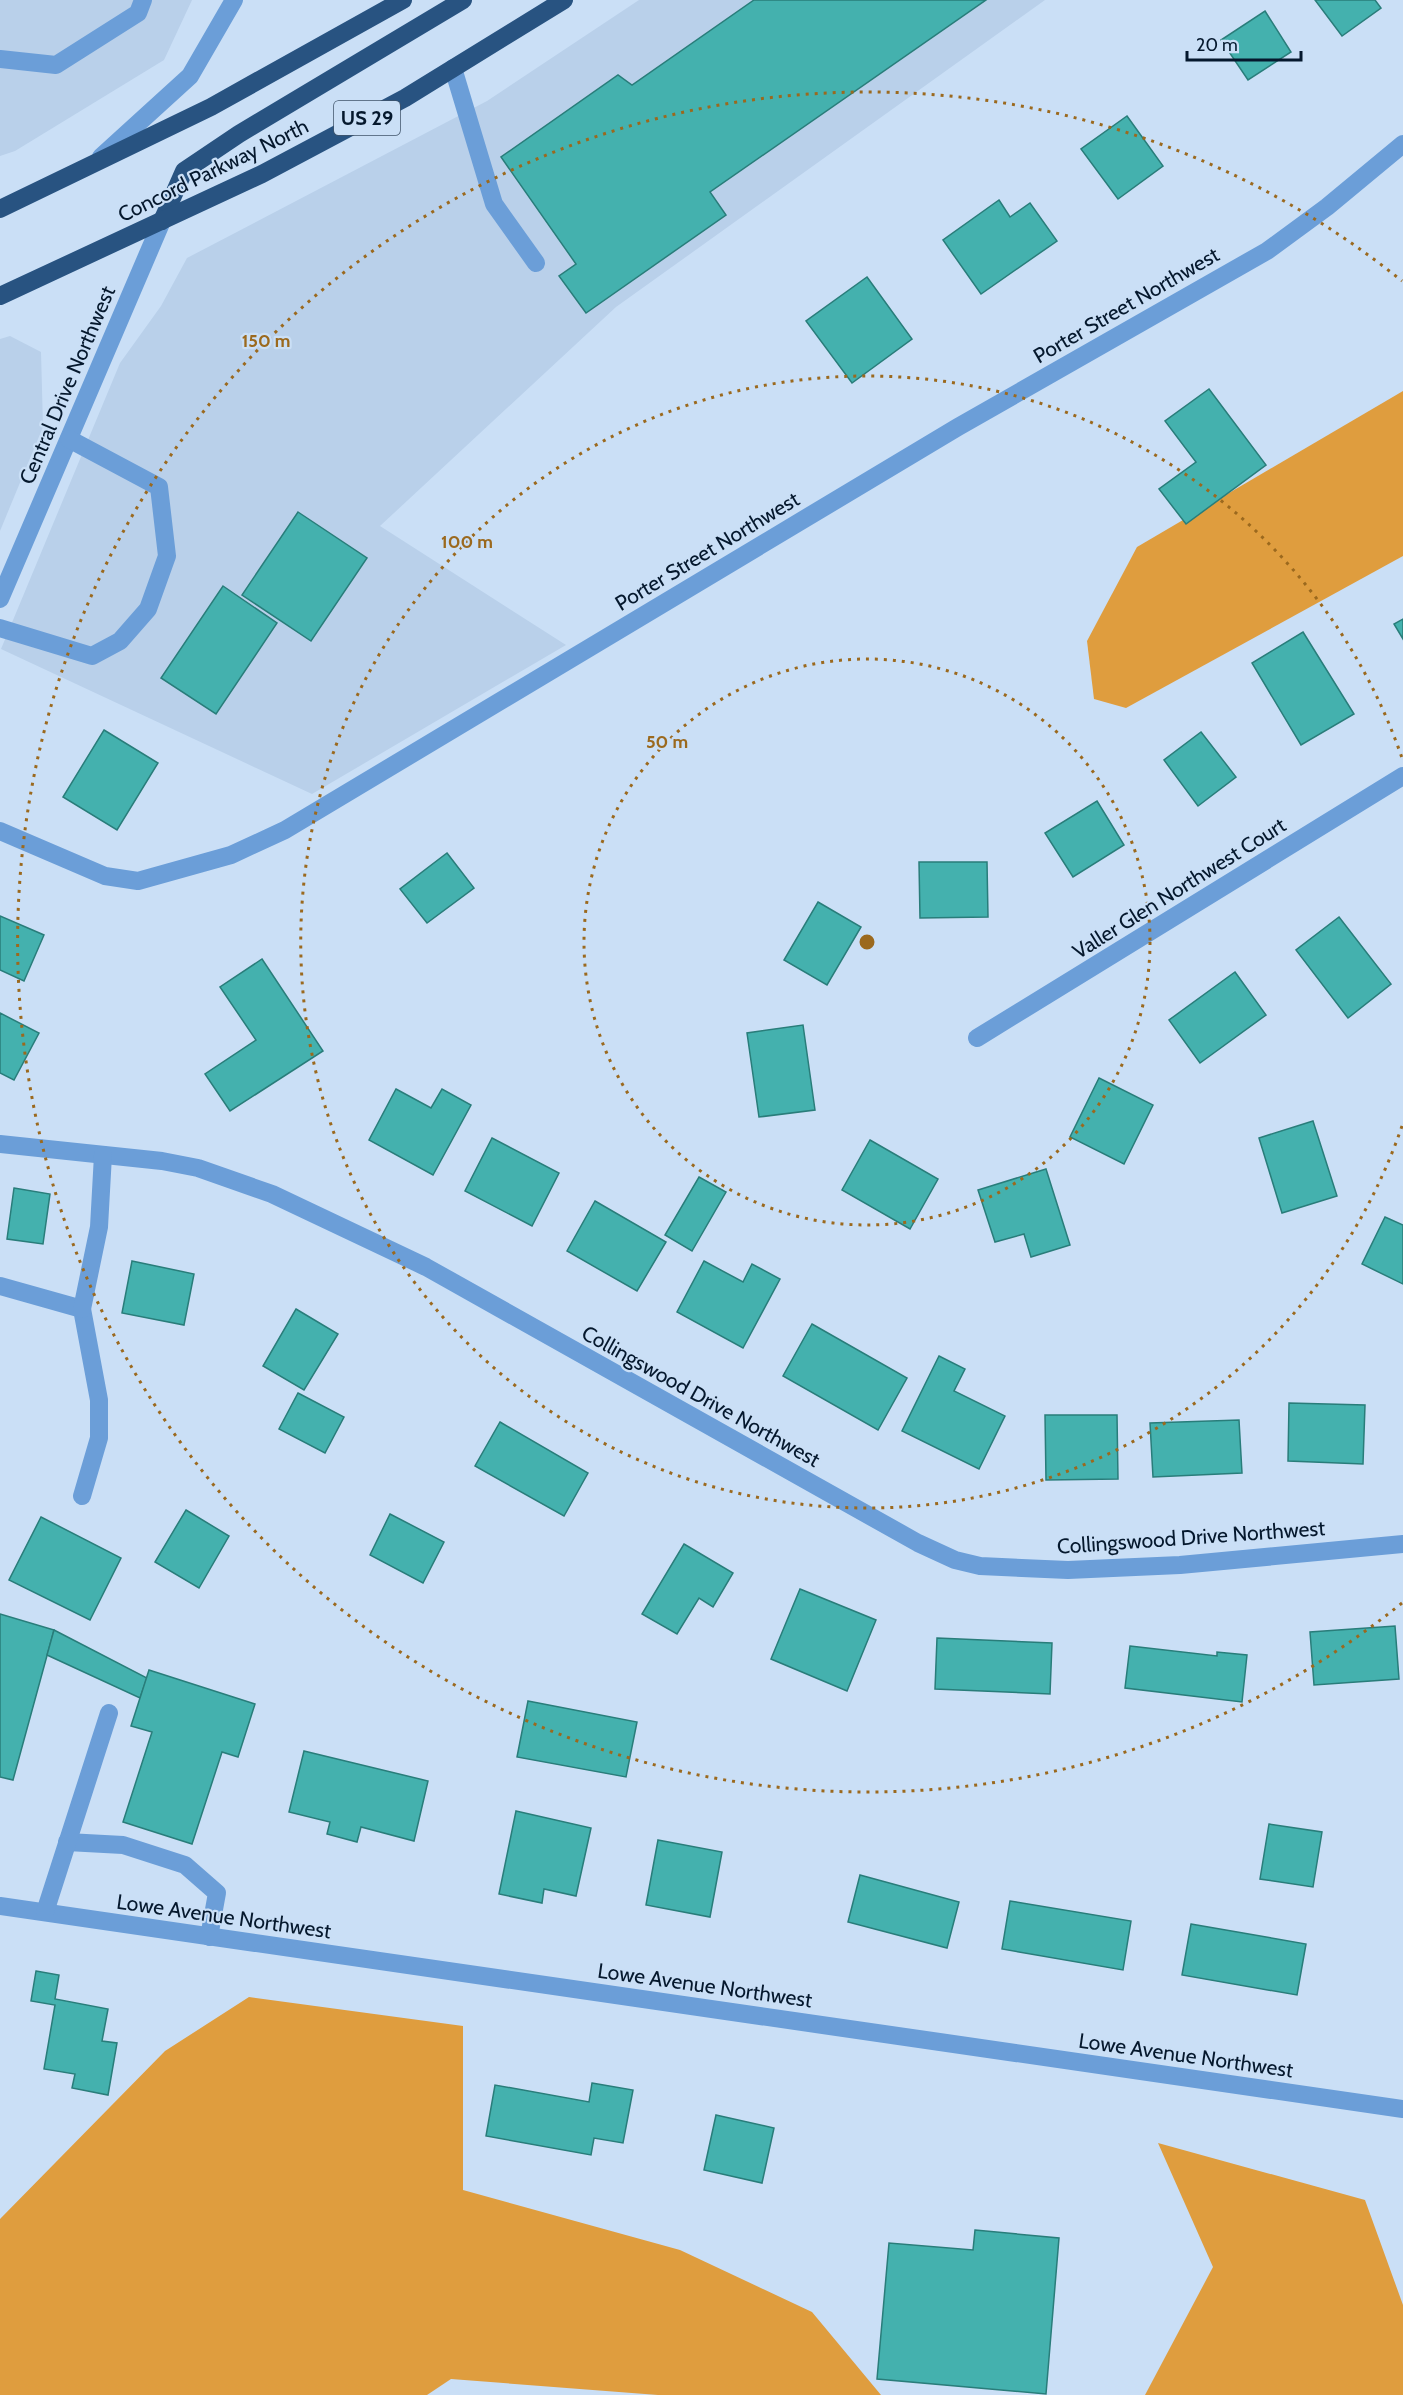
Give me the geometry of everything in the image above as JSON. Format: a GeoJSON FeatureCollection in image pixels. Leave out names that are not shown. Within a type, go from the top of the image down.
{"type":"FeatureCollection","features":[{"type":"Feature","properties":{"kind":"highway"},"geometry":{"type":"LineString","coordinates":[[0,209],[249,87],[403,0]]}},
{"type":"Feature","properties":{"kind":"highway"},"geometry":{"type":"LineString","coordinates":[[162,221],[184,171],[239,134],[463,0]]}},
{"type":"Feature","properties":{"kind":"highway","name":"Concord Parkway North"},"geometry":{"type":"LineString","coordinates":[[0,296],[262,174],[405,98],[564,0]]}},
{"type":"Feature","properties":{"kind":"street"},"geometry":{"type":"LineString","coordinates":[[0,59],[56,65],[138,13],[142,0]]}},
{"type":"Feature","properties":{"kind":"street"},"geometry":{"type":"LineString","coordinates":[[93,165],[190,76],[234,0]]}},
{"type":"Feature","properties":{"kind":"street"},"geometry":{"type":"LineString","coordinates":[[453,68],[494,204],[536,263]]}},
{"type":"Feature","properties":{"kind":"street","name":"Porter Street Northwest"},"geometry":{"type":"LineString","coordinates":[[0,831],[105,876],[138,881],[231,855],[285,830],[958,427],[1267,251],[1327,207],[1403,144]]}},
{"type":"Feature","properties":{"kind":"street","name":"Central Drive Northwest"},"geometry":{"type":"LineString","coordinates":[[0,599],[162,221]]}},
{"type":"Feature","properties":{"kind":"street"},"geometry":{"type":"LineString","coordinates":[[0,628],[92,656],[120,641],[148,609],[167,556],[159,487],[69,439]]}},
{"type":"Feature","properties":{"kind":"street","name":"Valler Glen Northwest Court"},"geometry":{"type":"LineString","coordinates":[[977,1038],[1401,783]]}},
{"type":"Feature","properties":{"kind":"street","name":"Collingswood Drive Northwest"},"geometry":{"type":"LineString","coordinates":[[0,1144],[162,1161],[198,1168],[272,1194],[405,1258],[918,1543],[955,1560],[980,1566],[1068,1570],[1180,1564],[1403,1544]]}},
{"type":"Feature","properties":{"kind":"street"},"geometry":{"type":"LineString","coordinates":[[81,1496],[99,1438],[99,1400],[82,1309],[99,1227],[103,1155]]}},
{"type":"Feature","properties":{"kind":"street"},"geometry":{"type":"LineString","coordinates":[[0,1286],[82,1309]]}},
{"type":"Feature","properties":{"kind":"street"},"geometry":{"type":"LineString","coordinates":[[45,1912],[108,1713]]}},
{"type":"Feature","properties":{"kind":"street"},"geometry":{"type":"LineString","coordinates":[[67,1842],[123,1845],[186,1865],[217,1893],[209,1936]]}},
{"type":"Feature","properties":{"kind":"street","name":"Lowe Avenue Northwest"},"geometry":{"type":"LineString","coordinates":[[0,1906],[1403,2109]]}},
{"type":"Feature","properties":{"kind":"shaded area"},"geometry":{"type":"Polygon","coordinates":[[[0,0],[192,0],[164,60],[15,151],[0,156],[0,0]]]}},
{"type":"Feature","properties":{"kind":"shaded area"},"geometry":{"type":"Polygon","coordinates":[[[639,0],[1045,0],[616,307],[380,526],[566,645],[312,794],[1,649],[120,363],[161,306],[187,258],[487,101],[639,0]]]}},
{"type":"Feature","properties":{"kind":"shaded area"},"geometry":{"type":"Polygon","coordinates":[[[10,336],[41,352],[43,427],[0,531],[0,339],[10,336]]]}},
{"type":"Feature","properties":{"kind":"shaded area"},"geometry":{"type":"Polygon","coordinates":[[[1403,391],[1403,556],[1126,708],[1094,699],[1087,641],[1137,547],[1403,391]]]}},
{"type":"Feature","properties":{"kind":"shaded area"},"geometry":{"type":"Polygon","coordinates":[[[249,1997],[463,2026],[463,2190],[680,2250],[812,2312],[881,2395],[658,2395],[451,2379],[427,2395],[0,2395],[0,2219],[165,2051],[249,1997]]]}},
{"type":"Feature","properties":{"kind":"shaded area"},"geometry":{"type":"Polygon","coordinates":[[[1158,2143],[1365,2200],[1403,2305],[1403,2395],[1145,2395],[1213,2267],[1158,2143]]]}},
{"type":"Feature","properties":{"kind":"building"},"geometry":{"type":"Polygon","coordinates":[[[754,0],[986,0],[710,192],[726,215],[586,313],[559,276],[576,264],[501,157],[618,75],[632,85],[754,0]]]}},
{"type":"Feature","properties":{"kind":"building"},"geometry":{"type":"Polygon","coordinates":[[[1315,0],[1375,0],[1381,8],[1342,36],[1315,0]]]}},
{"type":"Feature","properties":{"kind":"building"},"geometry":{"type":"Polygon","coordinates":[[[1265,11],[1291,52],[1248,80],[1221,40],[1265,11]]]}},
{"type":"Feature","properties":{"kind":"building"},"geometry":{"type":"Polygon","coordinates":[[[1127,116],[1163,166],[1118,199],[1081,149],[1127,116]]]}},
{"type":"Feature","properties":{"kind":"building"},"geometry":{"type":"Polygon","coordinates":[[[999,200],[1010,217],[1030,203],[1057,241],[981,294],[943,240],[999,200]]]}},
{"type":"Feature","properties":{"kind":"building"},"geometry":{"type":"Polygon","coordinates":[[[867,277],[912,339],[852,383],[806,321],[867,277]]]}},
{"type":"Feature","properties":{"kind":"building"},"geometry":{"type":"Polygon","coordinates":[[[1209,389],[1266,465],[1186,524],[1159,489],[1196,462],[1165,421],[1209,389]]]}},
{"type":"Feature","properties":{"kind":"building"},"geometry":{"type":"Polygon","coordinates":[[[298,512],[367,558],[311,641],[242,595],[298,512]]]}},
{"type":"Feature","properties":{"kind":"building"},"geometry":{"type":"Polygon","coordinates":[[[223,586],[277,623],[216,714],[161,678],[223,586]]]}},
{"type":"Feature","properties":{"kind":"building"},"geometry":{"type":"Polygon","coordinates":[[[1403,619],[1403,639],[1394,624],[1403,619]]]}},
{"type":"Feature","properties":{"kind":"building"},"geometry":{"type":"Polygon","coordinates":[[[1303,632],[1354,714],[1301,745],[1252,663],[1303,632]]]}},
{"type":"Feature","properties":{"kind":"building"},"geometry":{"type":"Polygon","coordinates":[[[104,730],[158,763],[117,830],[63,797],[104,730]]]}},
{"type":"Feature","properties":{"kind":"building"},"geometry":{"type":"Polygon","coordinates":[[[1201,732],[1236,777],[1198,806],[1164,760],[1201,732]]]}},
{"type":"Feature","properties":{"kind":"building"},"geometry":{"type":"Polygon","coordinates":[[[1097,801],[1124,845],[1073,877],[1045,833],[1097,801]]]}},
{"type":"Feature","properties":{"kind":"building"},"geometry":{"type":"Polygon","coordinates":[[[447,853],[474,888],[427,923],[400,889],[447,853]]]}},
{"type":"Feature","properties":{"kind":"building"},"geometry":{"type":"Polygon","coordinates":[[[919,862],[987,862],[988,917],[920,918],[919,862]]]}},
{"type":"Feature","properties":{"kind":"building"},"geometry":{"type":"Polygon","coordinates":[[[818,902],[861,927],[827,985],[784,960],[818,902]]]}},
{"type":"Feature","properties":{"kind":"building"},"geometry":{"type":"Polygon","coordinates":[[[0,916],[44,935],[24,981],[0,970],[0,916]]]}},
{"type":"Feature","properties":{"kind":"building"},"geometry":{"type":"Polygon","coordinates":[[[1339,917],[1391,984],[1348,1018],[1296,950],[1339,917]]]}},
{"type":"Feature","properties":{"kind":"building"},"geometry":{"type":"Polygon","coordinates":[[[262,959],[323,1051],[230,1111],[205,1074],[256,1040],[220,987],[262,959]]]}},
{"type":"Feature","properties":{"kind":"building"},"geometry":{"type":"Polygon","coordinates":[[[1235,972],[1266,1015],[1200,1063],[1169,1020],[1235,972]]]}},
{"type":"Feature","properties":{"kind":"building"},"geometry":{"type":"Polygon","coordinates":[[[0,1013],[39,1033],[14,1080],[0,1073],[0,1013]]]}},
{"type":"Feature","properties":{"kind":"building"},"geometry":{"type":"Polygon","coordinates":[[[803,1025],[815,1110],[759,1117],[747,1033],[803,1025]]]}},
{"type":"Feature","properties":{"kind":"building"},"geometry":{"type":"Polygon","coordinates":[[[1099,1078],[1153,1105],[1124,1164],[1070,1137],[1099,1078]]]}},
{"type":"Feature","properties":{"kind":"building"},"geometry":{"type":"Polygon","coordinates":[[[396,1089],[431,1108],[442,1089],[471,1105],[433,1175],[369,1140],[396,1089]]]}},
{"type":"Feature","properties":{"kind":"building"},"geometry":{"type":"Polygon","coordinates":[[[1313,1121],[1337,1196],[1282,1213],[1259,1138],[1313,1121]]]}},
{"type":"Feature","properties":{"kind":"building"},"geometry":{"type":"Polygon","coordinates":[[[492,1138],[559,1173],[532,1226],[465,1191],[492,1138]]]}},
{"type":"Feature","properties":{"kind":"building"},"geometry":{"type":"Polygon","coordinates":[[[870,1140],[938,1179],[910,1229],[842,1190],[870,1140]]]}},
{"type":"Feature","properties":{"kind":"building"},"geometry":{"type":"Polygon","coordinates":[[[1046,1169],[1070,1245],[1031,1257],[1024,1234],[995,1242],[978,1190],[1046,1169]]]}},
{"type":"Feature","properties":{"kind":"building"},"geometry":{"type":"Polygon","coordinates":[[[699,1177],[726,1192],[692,1251],[665,1235],[699,1177]]]}},
{"type":"Feature","properties":{"kind":"building"},"geometry":{"type":"Polygon","coordinates":[[[14,1188],[50,1194],[43,1244],[7,1239],[14,1188]]]}},
{"type":"Feature","properties":{"kind":"building"},"geometry":{"type":"Polygon","coordinates":[[[595,1201],[666,1242],[637,1291],[567,1251],[595,1201]]]}},
{"type":"Feature","properties":{"kind":"building"},"geometry":{"type":"Polygon","coordinates":[[[1385,1217],[1403,1225],[1403,1284],[1362,1264],[1385,1217]]]}},
{"type":"Feature","properties":{"kind":"building"},"geometry":{"type":"Polygon","coordinates":[[[132,1261],[194,1274],[184,1325],[122,1313],[132,1261]]]}},
{"type":"Feature","properties":{"kind":"building"},"geometry":{"type":"Polygon","coordinates":[[[704,1261],[743,1282],[752,1264],[780,1279],[743,1348],[677,1312],[704,1261]]]}},
{"type":"Feature","properties":{"kind":"building"},"geometry":{"type":"Polygon","coordinates":[[[296,1309],[338,1334],[304,1390],[263,1366],[296,1309]]]}},
{"type":"Feature","properties":{"kind":"building"},"geometry":{"type":"Polygon","coordinates":[[[812,1324],[907,1378],[878,1430],[783,1376],[812,1324]]]}},
{"type":"Feature","properties":{"kind":"building"},"geometry":{"type":"Polygon","coordinates":[[[939,1356],[965,1369],[954,1391],[1005,1416],[979,1469],[902,1431],[939,1356]]]}},
{"type":"Feature","properties":{"kind":"building"},"geometry":{"type":"Polygon","coordinates":[[[298,1393],[344,1417],[325,1453],[279,1429],[298,1393]]]}},
{"type":"Feature","properties":{"kind":"building"},"geometry":{"type":"Polygon","coordinates":[[[1289,1403],[1365,1405],[1363,1464],[1288,1461],[1289,1403]]]}},
{"type":"Feature","properties":{"kind":"building"},"geometry":{"type":"Polygon","coordinates":[[[1045,1415],[1117,1415],[1118,1479],[1046,1480],[1045,1415]]]}},
{"type":"Feature","properties":{"kind":"building"},"geometry":{"type":"Polygon","coordinates":[[[1239,1420],[1242,1473],[1153,1477],[1150,1423],[1239,1420]]]}},
{"type":"Feature","properties":{"kind":"building"},"geometry":{"type":"Polygon","coordinates":[[[500,1422],[588,1473],[564,1516],[475,1466],[500,1422]]]}},
{"type":"Feature","properties":{"kind":"building"},"geometry":{"type":"Polygon","coordinates":[[[186,1510],[229,1536],[199,1588],[155,1562],[186,1510]]]}},
{"type":"Feature","properties":{"kind":"building"},"geometry":{"type":"Polygon","coordinates":[[[390,1514],[444,1542],[423,1583],[370,1555],[390,1514]]]}},
{"type":"Feature","properties":{"kind":"building"},"geometry":{"type":"Polygon","coordinates":[[[41,1517],[121,1558],[90,1620],[9,1580],[41,1517]]]}},
{"type":"Feature","properties":{"kind":"building"},"geometry":{"type":"Polygon","coordinates":[[[684,1544],[733,1573],[713,1607],[699,1598],[677,1634],[642,1614],[684,1544]]]}},
{"type":"Feature","properties":{"kind":"building"},"geometry":{"type":"Polygon","coordinates":[[[800,1589],[876,1620],[847,1691],[771,1659],[800,1589]]]}},
{"type":"Feature","properties":{"kind":"building"},"geometry":{"type":"Polygon","coordinates":[[[0,1614],[54,1630],[13,1780],[0,1777],[0,1614]]]}},
{"type":"Feature","properties":{"kind":"building"},"geometry":{"type":"Polygon","coordinates":[[[1395,1626],[1399,1679],[1314,1685],[1310,1632],[1395,1626]]]}},
{"type":"Feature","properties":{"kind":"building"},"geometry":{"type":"Polygon","coordinates":[[[54,1630],[147,1678],[140,1698],[47,1655],[54,1630]]]}},
{"type":"Feature","properties":{"kind":"building"},"geometry":{"type":"Polygon","coordinates":[[[937,1638],[1052,1643],[1050,1694],[935,1689],[937,1638]]]}},
{"type":"Feature","properties":{"kind":"building"},"geometry":{"type":"Polygon","coordinates":[[[1130,1646],[1217,1656],[1217,1652],[1247,1655],[1242,1702],[1125,1688],[1130,1646]]]}},
{"type":"Feature","properties":{"kind":"building"},"geometry":{"type":"Polygon","coordinates":[[[149,1670],[255,1704],[238,1757],[222,1752],[192,1844],[123,1822],[152,1732],[131,1726],[149,1670]]]}},
{"type":"Feature","properties":{"kind":"building"},"geometry":{"type":"Polygon","coordinates":[[[528,1701],[637,1722],[626,1777],[517,1757],[528,1701]]]}},
{"type":"Feature","properties":{"kind":"building"},"geometry":{"type":"Polygon","coordinates":[[[304,1751],[428,1781],[414,1841],[361,1827],[357,1842],[327,1834],[330,1822],[289,1812],[304,1751]]]}},
{"type":"Feature","properties":{"kind":"building"},"geometry":{"type":"Polygon","coordinates":[[[516,1811],[591,1828],[576,1896],[544,1889],[542,1903],[499,1894],[516,1811]]]}},
{"type":"Feature","properties":{"kind":"building"},"geometry":{"type":"Polygon","coordinates":[[[1269,1824],[1322,1832],[1313,1887],[1260,1879],[1269,1824]]]}},
{"type":"Feature","properties":{"kind":"building"},"geometry":{"type":"Polygon","coordinates":[[[658,1840],[722,1852],[710,1917],[646,1905],[658,1840]]]}},
{"type":"Feature","properties":{"kind":"building"},"geometry":{"type":"Polygon","coordinates":[[[860,1875],[959,1902],[947,1948],[848,1922],[860,1875]]]}},
{"type":"Feature","properties":{"kind":"building"},"geometry":{"type":"Polygon","coordinates":[[[1010,1901],[1131,1921],[1123,1970],[1002,1949],[1010,1901]]]}},
{"type":"Feature","properties":{"kind":"building"},"geometry":{"type":"Polygon","coordinates":[[[1191,1924],[1306,1944],[1297,1995],[1182,1975],[1191,1924]]]}},
{"type":"Feature","properties":{"kind":"building"},"geometry":{"type":"Polygon","coordinates":[[[36,1971],[59,1975],[55,1999],[108,2009],[102,2041],[117,2043],[108,2095],[72,2088],[75,2074],[44,2069],[55,2005],[31,2001],[36,1971]]]}},
{"type":"Feature","properties":{"kind":"building"},"geometry":{"type":"Polygon","coordinates":[[[592,2083],[633,2090],[623,2143],[594,2138],[591,2155],[486,2136],[495,2085],[589,2102],[592,2083]]]}},
{"type":"Feature","properties":{"kind":"building"},"geometry":{"type":"Polygon","coordinates":[[[716,2115],[774,2128],[762,2183],[704,2170],[716,2115]]]}},
{"type":"Feature","properties":{"kind":"building"},"geometry":{"type":"Polygon","coordinates":[[[975,2230],[1059,2238],[1046,2394],[877,2379],[889,2243],[973,2250],[975,2230]]]}}]}
